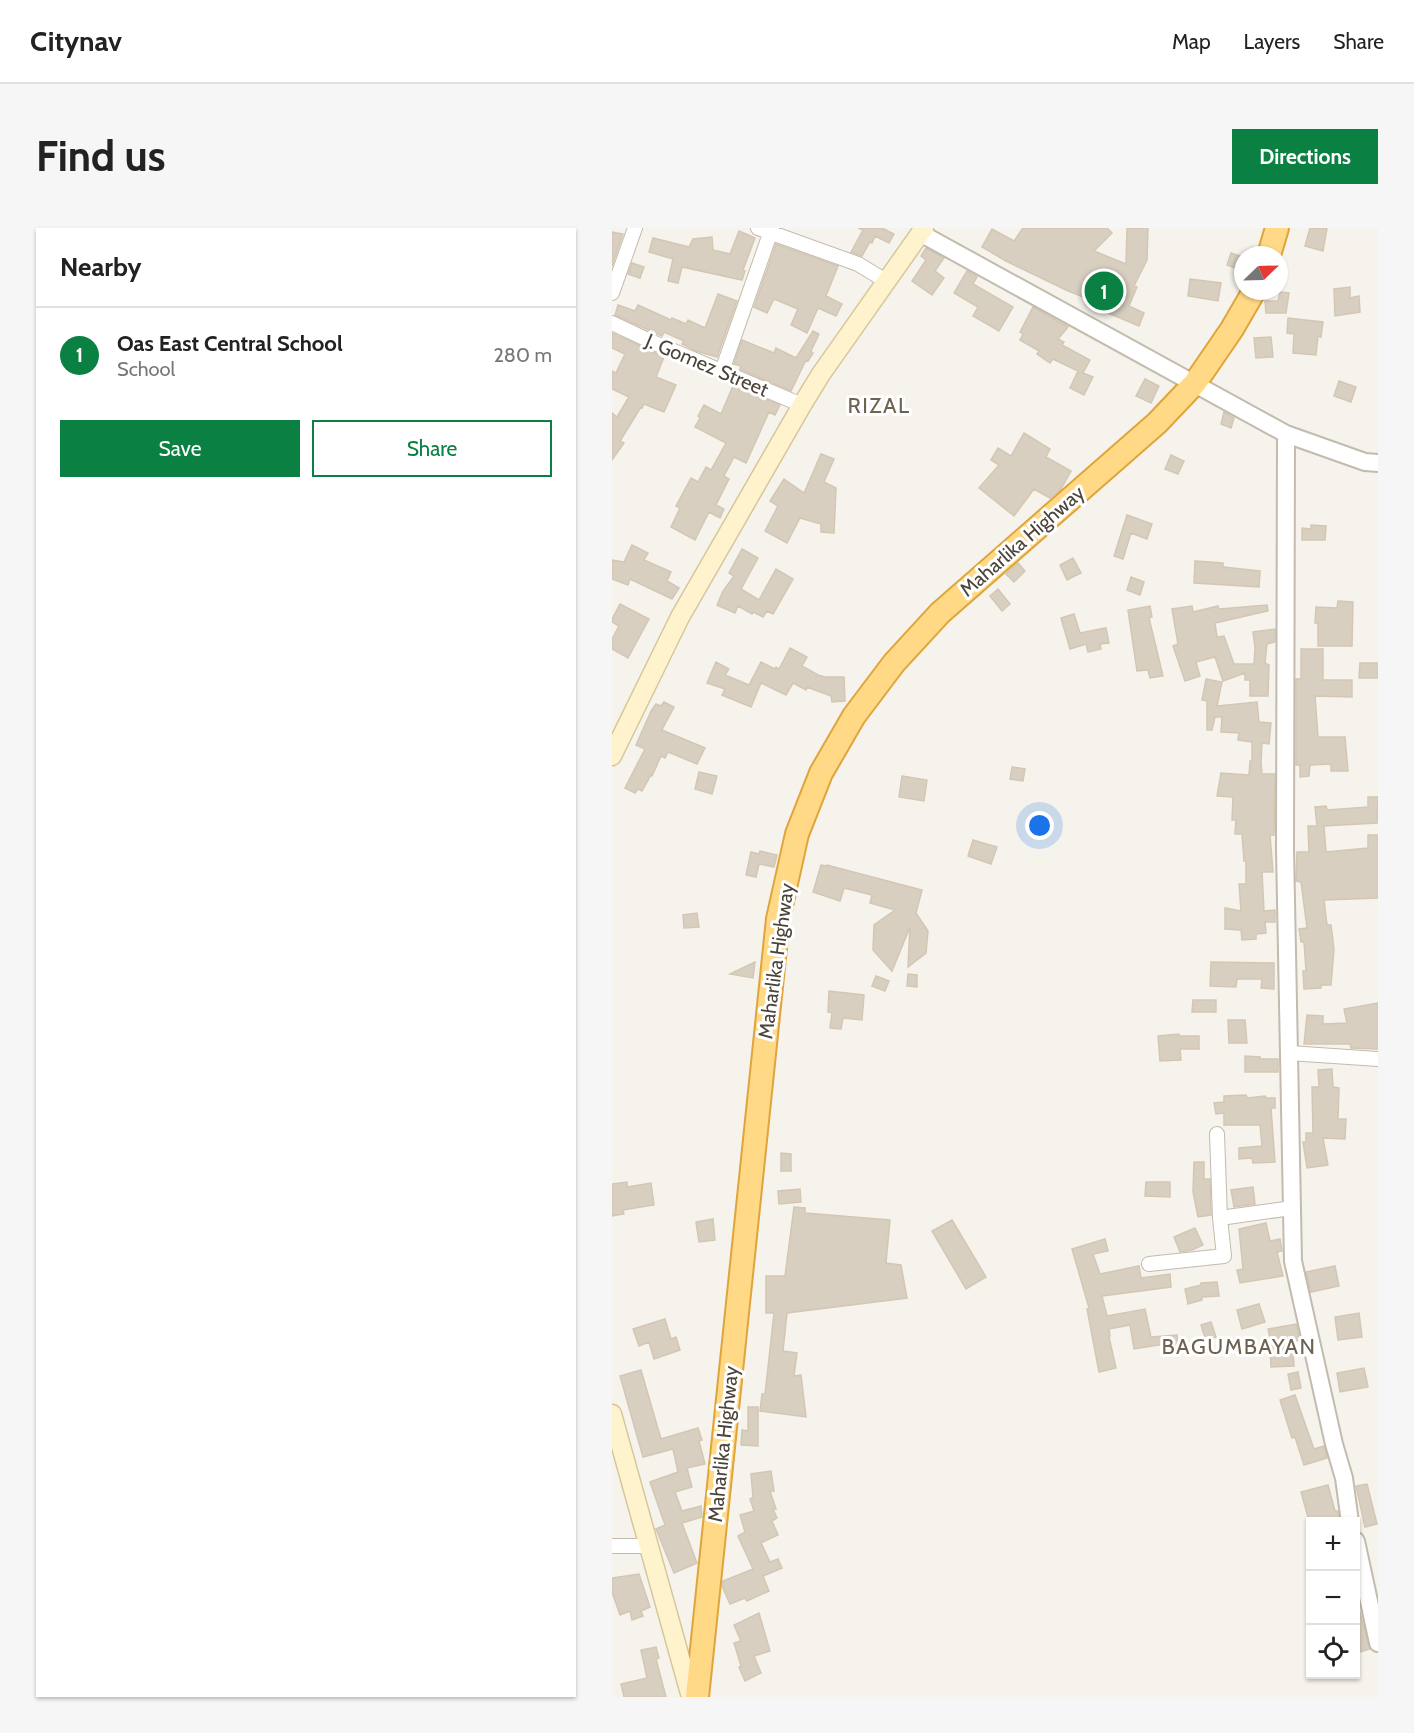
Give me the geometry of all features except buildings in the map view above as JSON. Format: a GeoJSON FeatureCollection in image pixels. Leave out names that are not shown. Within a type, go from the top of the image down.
{"type":"FeatureCollection","features":[{"type":"Feature","properties":{"kind":"highway"},"geometry":{"type":"LineString","coordinates":[[1272,246],[1277,228]]}},
{"type":"Feature","properties":{"kind":"highway","name":"Maharlika Highway"},"geometry":{"type":"LineString","coordinates":[[697,1697],[778,919],[797,834],[821,774],[854,716],[894,663],[940,613],[1157,423],[1195,383],[1249,300]]}},
{"type":"Feature","properties":{"kind":"main road"},"geometry":{"type":"LineString","coordinates":[[612,756],[680,617],[802,405],[918,230]]}},
{"type":"Feature","properties":{"kind":"main road"},"geometry":{"type":"LineString","coordinates":[[612,1414],[691,1697]]}},
{"type":"Feature","properties":{"kind":"street"},"geometry":{"type":"LineString","coordinates":[[612,293],[635,228]]}},
{"type":"Feature","properties":{"kind":"street"},"geometry":{"type":"LineString","coordinates":[[722,371],[767,229],[858,264],[886,281]]}},
{"type":"Feature","properties":{"kind":"street"},"geometry":{"type":"LineString","coordinates":[[918,230],[1286,434],[1365,462],[1378,463]]}},
{"type":"Feature","properties":{"kind":"street","name":"J. Gomez Street"},"geometry":{"type":"LineString","coordinates":[[612,323],[802,405]]}},
{"type":"Feature","properties":{"kind":"street"},"geometry":{"type":"LineString","coordinates":[[1286,434],[1285,849],[1293,1261],[1334,1444],[1344,1478],[1349,1517]]}},
{"type":"Feature","properties":{"kind":"street"},"geometry":{"type":"LineString","coordinates":[[1289,1053],[1378,1059]]}},
{"type":"Feature","properties":{"kind":"street"},"geometry":{"type":"LineString","coordinates":[[1149,1264],[1224,1256],[1220,1218],[1217,1134]]}},
{"type":"Feature","properties":{"kind":"street"},"geometry":{"type":"LineString","coordinates":[[1220,1218],[1292,1208]]}},
{"type":"Feature","properties":{"kind":"street"},"geometry":{"type":"LineString","coordinates":[[612,1546],[650,1546]]}},
{"type":"Feature","properties":{"kind":"street"},"geometry":{"type":"LineString","coordinates":[[1360,1559],[1378,1642]]}},
{"type":"Feature","properties":{"kind":"place","name":"Oas East Central School"},"geometry":{"type":"Point","coordinates":[1104,291]}},
{"type":"Feature","properties":{"kind":"district","name":"RIZAL"},"geometry":{"type":"Point","coordinates":[879,405]}},
{"type":"Feature","properties":{"kind":"district","name":"BAGUMBAYAN"},"geometry":{"type":"Point","coordinates":[1239,1346]}}]}
